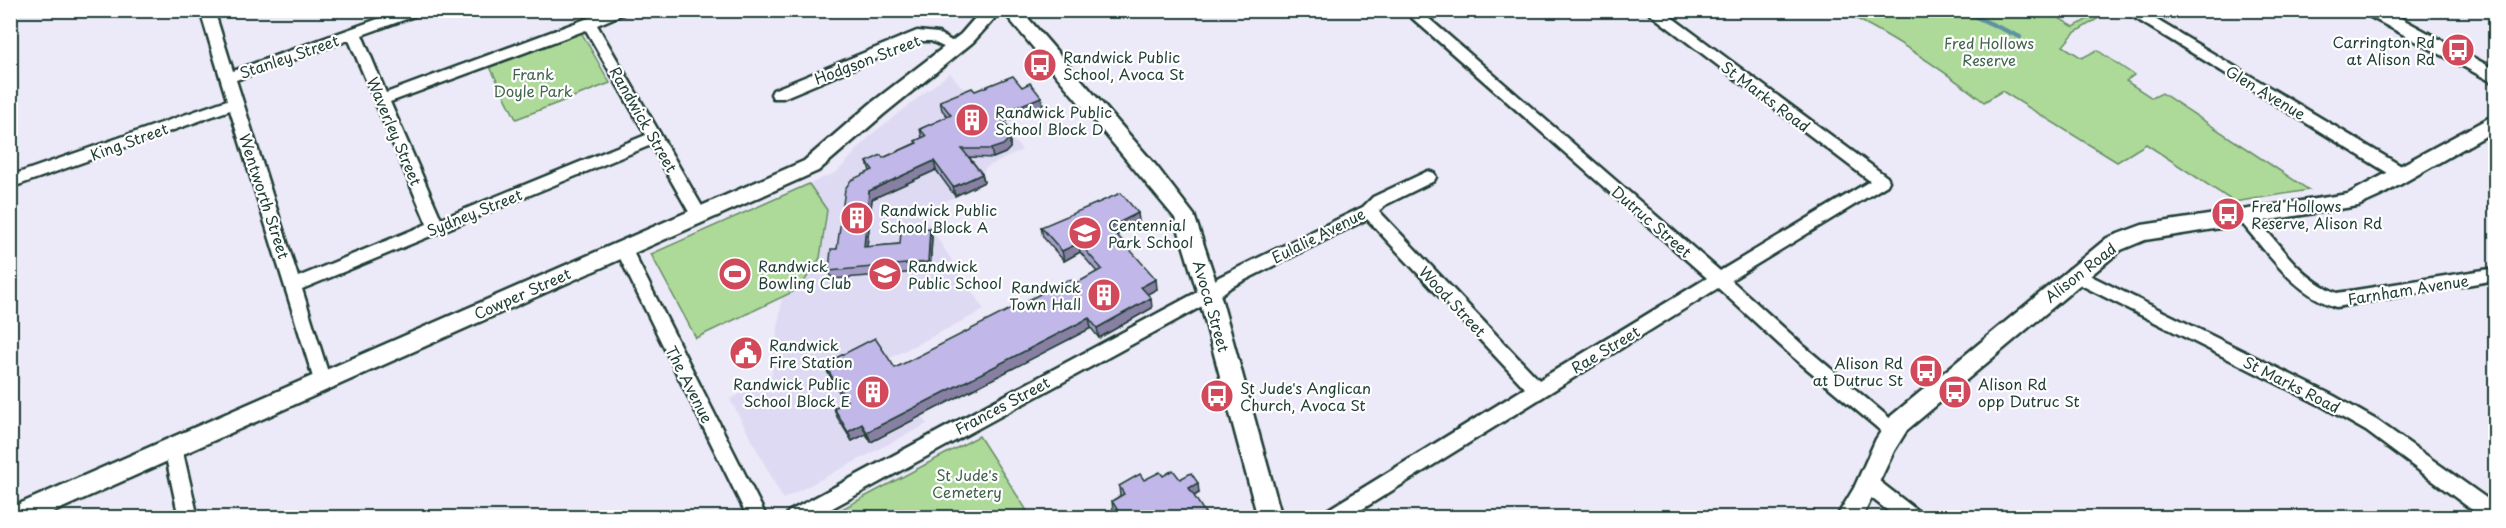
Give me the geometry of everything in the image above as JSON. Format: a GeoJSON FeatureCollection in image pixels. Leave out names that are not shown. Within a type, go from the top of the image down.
{"type":"FeatureCollection","features":[{"type":"Feature","properties":{"kind":"main road","name":"Cowper Street"},"geometry":{"type":"LineString","coordinates":[[13,518],[812,166],[877,109],[956,48],[993,10]]}},
{"type":"Feature","properties":{"kind":"main road","name":"Avoca Street"},"geometry":{"type":"LineString","coordinates":[[1011,10],[1179,208],[1192,237],[1209,294],[1270,518]]}},
{"type":"Feature","properties":{"kind":"main road"},"geometry":{"type":"LineString","coordinates":[[2371,10],[2496,78]]}},
{"type":"Feature","properties":{"kind":"main road"},"geometry":{"type":"LineString","coordinates":[[977,29],[1001,26],[1026,27]]}},
{"type":"Feature","properties":{"kind":"main road","name":"Alison Road"},"geometry":{"type":"LineString","coordinates":[[1848,518],[1859,502],[1893,431],[2103,251],[2128,238],[2246,217],[2341,204],[2362,196],[2496,121]]}},
{"type":"Feature","properties":{"kind":"street","name":"Wentworth Street"},"geometry":{"type":"LineString","coordinates":[[207,10],[322,382]]}},
{"type":"Feature","properties":{"kind":"street","name":"Stanley Street"},"geometry":{"type":"LineString","coordinates":[[228,78],[418,10]]}},
{"type":"Feature","properties":{"kind":"street"},"geometry":{"type":"LineString","coordinates":[[382,100],[624,10]]}},
{"type":"Feature","properties":{"kind":"street","name":"Dutruc Street"},"geometry":{"type":"LineString","coordinates":[[1410,10],[1719,279],[1799,352],[1893,431]]}},
{"type":"Feature","properties":{"kind":"street","name":"St Marks Road"},"geometry":{"type":"LineString","coordinates":[[1652,10],[1881,182]]}},
{"type":"Feature","properties":{"kind":"street","name":"Glen Avenue"},"geometry":{"type":"LineString","coordinates":[[2129,10],[2402,174]]}},
{"type":"Feature","properties":{"kind":"street","name":"Randwick Street"},"geometry":{"type":"LineString","coordinates":[[589,23],[699,215]]}},
{"type":"Feature","properties":{"kind":"street","name":"Waverley Street"},"geometry":{"type":"LineString","coordinates":[[354,34],[436,227]]}},
{"type":"Feature","properties":{"kind":"street","name":"Hodgson Street"},"geometry":{"type":"LineString","coordinates":[[778,94],[917,36],[933,36],[956,48]]}},
{"type":"Feature","properties":{"kind":"street","name":"King Street"},"geometry":{"type":"LineString","coordinates":[[15,182],[235,103]]}},
{"type":"Feature","properties":{"kind":"street","name":"Sydney Street"},"geometry":{"type":"LineString","coordinates":[[293,286],[654,138]]}},
{"type":"Feature","properties":{"kind":"street","name":"Eulalie Avenue"},"geometry":{"type":"LineString","coordinates":[[1209,294],[1225,282],[1369,211],[1379,201],[1428,177]]}},
{"type":"Feature","properties":{"kind":"street","name":"Rae Street"},"geometry":{"type":"LineString","coordinates":[[1331,518],[1881,182]]}},
{"type":"Feature","properties":{"kind":"street","name":"Wood Street"},"geometry":{"type":"LineString","coordinates":[[1369,211],[1538,390]]}},
{"type":"Feature","properties":{"kind":"street","name":"Farnham Avenue"},"geometry":{"type":"LineString","coordinates":[[2246,217],[2304,282],[2324,296],[2336,300],[2458,282],[2496,274]]}},
{"type":"Feature","properties":{"kind":"street","name":"The Avenue"},"geometry":{"type":"LineString","coordinates":[[623,248],[758,518]]}},
{"type":"Feature","properties":{"kind":"street","name":"St Marks Road"},"geometry":{"type":"LineString","coordinates":[[2075,274],[2328,401],[2372,426],[2496,516]]}},
{"type":"Feature","properties":{"kind":"street","name":"Frances Street"},"geometry":{"type":"LineString","coordinates":[[795,518],[1209,294]]}},
{"type":"Feature","properties":{"kind":"street"},"geometry":{"type":"LineString","coordinates":[[173,448],[189,518]]}},
{"type":"Feature","properties":{"kind":"street"},"geometry":{"type":"LineString","coordinates":[[1867,483],[1912,518]]}},
{"type":"Feature","properties":{"kind":"shaded area","name":"Randwick Public School"},"geometry":{"type":"Polygon","coordinates":[[[950,73],[991,121],[1000,124],[1022,150],[985,168],[979,185],[921,213],[984,310],[884,361],[927,424],[783,499],[730,399],[771,379],[782,297],[799,289],[827,211],[809,184],[837,172],[873,133],[950,73]]]}},
{"type":"Feature","properties":{"kind":"green space","name":"Fred Hollows Reserve"},"geometry":{"type":"Polygon","coordinates":[[[1841,11],[2047,11],[2074,27],[2102,11],[2107,13],[2074,33],[2063,46],[2082,58],[2097,50],[2134,75],[2126,81],[2152,98],[2162,93],[2309,190],[2234,202],[2146,144],[2117,162],[2002,91],[1984,102],[1915,52],[1841,11]]]}},
{"type":"Feature","properties":{"kind":"green space","name":"Frank Doyle Park"},"geometry":{"type":"Polygon","coordinates":[[[581,32],[610,83],[516,119],[490,67],[581,32]]]}},
{"type":"Feature","properties":{"kind":"green space","name":"Randwick Bowling Club"},"geometry":{"type":"Polygon","coordinates":[[[809,184],[827,210],[820,258],[799,289],[696,338],[651,254],[809,184]]]}},
{"type":"Feature","properties":{"kind":"green space","name":"St Jude's Cemetery"},"geometry":{"type":"Polygon","coordinates":[[[979,436],[1031,517],[827,517],[979,436]]]}},
{"type":"Feature","properties":{"kind":"building"},"geometry":{"type":"Polygon","coordinates":[[[1013,76],[1022,87],[1030,83],[1041,97],[999,114],[1009,128],[1008,140],[1003,145],[991,149],[962,149],[982,174],[953,187],[934,161],[869,191],[864,247],[900,244],[901,231],[930,228],[928,262],[829,271],[831,249],[837,249],[845,189],[851,180],[873,170],[867,162],[881,155],[883,158],[917,143],[915,141],[926,136],[920,129],[951,115],[940,101],[972,88],[975,91],[1013,76]]]}},
{"type":"Feature","properties":{"kind":"building"},"geometry":{"type":"Polygon","coordinates":[[[1121,193],[1138,213],[1110,227],[1156,279],[1141,287],[1151,298],[1097,328],[1089,318],[867,432],[862,424],[848,432],[834,408],[847,401],[824,364],[875,338],[895,368],[1068,280],[1079,282],[1102,269],[1079,243],[1062,251],[1041,227],[1121,193]]]}},
{"type":"Feature","properties":{"kind":"building"},"geometry":{"type":"Polygon","coordinates":[[[1173,470],[1180,479],[1191,473],[1198,483],[1189,488],[1205,513],[1196,518],[1109,518],[1118,511],[1112,501],[1124,494],[1119,486],[1140,474],[1144,480],[1160,472],[1163,476],[1173,470]]]}},
{"type":"Feature","properties":{"kind":"waterway"},"geometry":{"type":"LineString","coordinates":[[1961,10],[2020,37]]}},
{"type":"Feature","properties":{"kind":"place","name":"Carrington Rd at Alison Rd"},"geometry":{"type":"Point","coordinates":[2458,50]}},
{"type":"Feature","properties":{"kind":"place","name":"Randwick Public School, Avoca St"},"geometry":{"type":"Point","coordinates":[1040,65]}},
{"type":"Feature","properties":{"kind":"place","name":"Randwick Public School Block D"},"geometry":{"type":"Point","coordinates":[972,120]}},
{"type":"Feature","properties":{"kind":"place","name":"Fred Hollows Reserve, Alison Rd"},"geometry":{"type":"Point","coordinates":[2228,214]}},
{"type":"Feature","properties":{"kind":"place","name":"Randwick Public School Block A"},"geometry":{"type":"Point","coordinates":[857,218]}},
{"type":"Feature","properties":{"kind":"place","name":"Centennial Park School"},"geometry":{"type":"Point","coordinates":[1085,233]}},
{"type":"Feature","properties":{"kind":"place","name":"Randwick Bowling Club"},"geometry":{"type":"Point","coordinates":[735,274]}},
{"type":"Feature","properties":{"kind":"place","name":"Randwick Public School"},"geometry":{"type":"Point","coordinates":[885,274]}},
{"type":"Feature","properties":{"kind":"place","name":"Randwick Town Hall"},"geometry":{"type":"Point","coordinates":[1104,295]}},
{"type":"Feature","properties":{"kind":"place","name":"Randwick Fire Station"},"geometry":{"type":"Point","coordinates":[746,353]}},
{"type":"Feature","properties":{"kind":"place","name":"Alison Rd at Dutruc St"},"geometry":{"type":"Point","coordinates":[1926,371]}},
{"type":"Feature","properties":{"kind":"place","name":"Randwick Public School Block E"},"geometry":{"type":"Point","coordinates":[873,392]}},
{"type":"Feature","properties":{"kind":"place","name":"Alison Rd opp Dutruc St"},"geometry":{"type":"Point","coordinates":[1955,392]}},
{"type":"Feature","properties":{"kind":"place","name":"St Jude's Anglican Church, Avoca St"},"geometry":{"type":"Point","coordinates":[1217,396]}}]}
